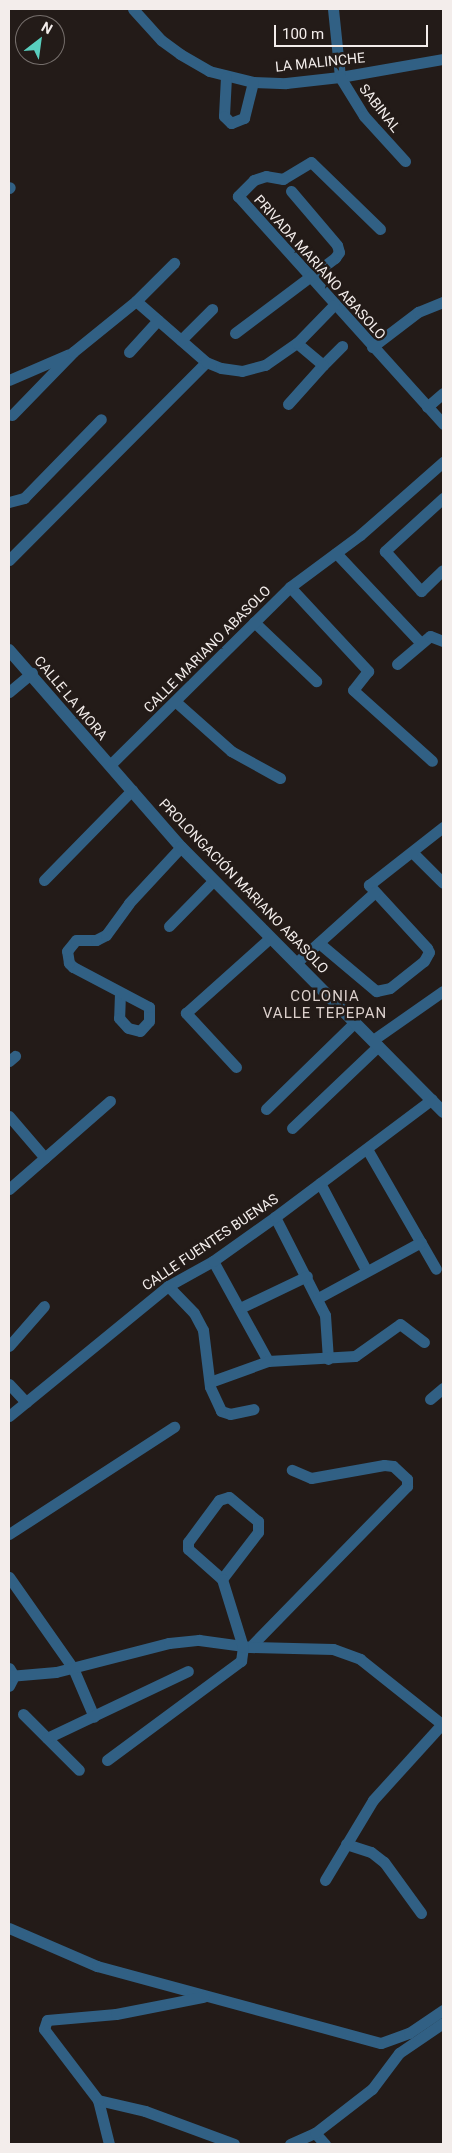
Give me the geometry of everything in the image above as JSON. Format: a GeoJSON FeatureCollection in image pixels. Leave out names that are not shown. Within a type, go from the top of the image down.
{"type":"FeatureCollection","features":[{"type":"Feature","properties":{"kind":"street","name":"LA MALINCHE"},"geometry":{"type":"LineString","coordinates":[[133,9],[161,40],[180,54],[226,77],[253,82],[286,83],[340,77],[443,59]]}},
{"type":"Feature","properties":{"kind":"street","name":"SABINAL"},"geometry":{"type":"LineString","coordinates":[[333,9],[340,77],[364,116],[405,161]]}},
{"type":"Feature","properties":{"kind":"street"},"geometry":{"type":"LineString","coordinates":[[226,77],[224,116],[231,123],[244,118],[253,82]]}},
{"type":"Feature","properties":{"kind":"street","name":"PRIVADA MARIANO ABASOLO"},"geometry":{"type":"LineString","coordinates":[[380,229],[311,162],[283,179],[266,176],[254,180],[238,196],[309,278],[443,424]]}},
{"type":"Feature","properties":{"kind":"street"},"geometry":{"type":"LineString","coordinates":[[235,333],[309,278],[339,252],[337,245],[291,191]]}},
{"type":"Feature","properties":{"kind":"street"},"geometry":{"type":"LineString","coordinates":[[12,415],[73,352],[136,301],[174,263]]}},
{"type":"Feature","properties":{"kind":"street"},"geometry":{"type":"LineString","coordinates":[[136,301],[206,362],[221,368],[242,370],[265,365],[296,343],[334,305]]}},
{"type":"Feature","properties":{"kind":"street"},"geometry":{"type":"LineString","coordinates":[[372,347],[418,312],[443,302]]}},
{"type":"Feature","properties":{"kind":"street"},"geometry":{"type":"LineString","coordinates":[[181,340],[212,309]]}},
{"type":"Feature","properties":{"kind":"street"},"geometry":{"type":"LineString","coordinates":[[129,352],[158,320]]}},
{"type":"Feature","properties":{"kind":"street"},"geometry":{"type":"LineString","coordinates":[[296,343],[323,365]]}},
{"type":"Feature","properties":{"kind":"street"},"geometry":{"type":"LineString","coordinates":[[288,404],[342,346]]}},
{"type":"Feature","properties":{"kind":"street"},"geometry":{"type":"LineString","coordinates":[[9,380],[73,352]]}},
{"type":"Feature","properties":{"kind":"street"},"geometry":{"type":"LineString","coordinates":[[9,560],[206,362]]}},
{"type":"Feature","properties":{"kind":"street"},"geometry":{"type":"LineString","coordinates":[[427,408],[443,393]]}},
{"type":"Feature","properties":{"kind":"street"},"geometry":{"type":"LineString","coordinates":[[9,502],[24,498],[101,419]]}},
{"type":"Feature","properties":{"kind":"street","name":"CALLE MARIANO ABASOLO"},"geometry":{"type":"LineString","coordinates":[[110,765],[290,588],[336,554],[443,462]]}},
{"type":"Feature","properties":{"kind":"street"},"geometry":{"type":"LineString","coordinates":[[443,498],[385,551],[421,591],[443,570]]}},
{"type":"Feature","properties":{"kind":"street"},"geometry":{"type":"LineString","coordinates":[[336,554],[420,642]]}},
{"type":"Feature","properties":{"kind":"street"},"geometry":{"type":"LineString","coordinates":[[290,588],[368,670],[354,690],[432,761]]}},
{"type":"Feature","properties":{"kind":"street"},"geometry":{"type":"LineString","coordinates":[[254,622],[316,681]]}},
{"type":"Feature","properties":{"kind":"street"},"geometry":{"type":"LineString","coordinates":[[397,664],[420,642],[430,636],[443,641]]}},
{"type":"Feature","properties":{"kind":"street","name":"CALLE LA MORA"},"geometry":{"type":"LineString","coordinates":[[9,650],[110,765]]}},
{"type":"Feature","properties":{"kind":"street"},"geometry":{"type":"LineString","coordinates":[[9,692],[32,674]]}},
{"type":"Feature","properties":{"kind":"street"},"geometry":{"type":"LineString","coordinates":[[176,702],[230,751],[280,778]]}},
{"type":"Feature","properties":{"kind":"street","name":"PROLONGACIÓN MARIANO ABASOLO"},"geometry":{"type":"LineString","coordinates":[[110,765],[181,847],[443,1112]]}},
{"type":"Feature","properties":{"kind":"street"},"geometry":{"type":"LineString","coordinates":[[44,880],[132,790]]}},
{"type":"Feature","properties":{"kind":"street"},"geometry":{"type":"LineString","coordinates":[[318,943],[376,991],[390,988],[424,961],[429,952],[427,948],[368,885],[413,853],[443,828]]}},
{"type":"Feature","properties":{"kind":"street"},"geometry":{"type":"LineString","coordinates":[[120,993],[68,963],[67,951],[76,940],[96,940],[106,935],[129,903],[181,847]]}},
{"type":"Feature","properties":{"kind":"street"},"geometry":{"type":"LineString","coordinates":[[413,853],[443,883]]}},
{"type":"Feature","properties":{"kind":"street"},"geometry":{"type":"LineString","coordinates":[[168,926],[214,880]]}},
{"type":"Feature","properties":{"kind":"street"},"geometry":{"type":"LineString","coordinates":[[296,963],[375,892]]}},
{"type":"Feature","properties":{"kind":"street"},"geometry":{"type":"LineString","coordinates":[[236,1067],[186,1014],[270,938]]}},
{"type":"Feature","properties":{"kind":"street"},"geometry":{"type":"LineString","coordinates":[[292,1128],[376,1043],[443,991]]}},
{"type":"Feature","properties":{"kind":"street"},"geometry":{"type":"LineString","coordinates":[[266,1109],[355,1022]]}},
{"type":"Feature","properties":{"kind":"street","name":"CALLE FUENTES BUENAS"},"geometry":{"type":"LineString","coordinates":[[9,1416],[168,1286],[213,1261],[432,1099]]}},
{"type":"Feature","properties":{"kind":"street"},"geometry":{"type":"LineString","coordinates":[[9,1189],[110,1101]]}},
{"type":"Feature","properties":{"kind":"street"},"geometry":{"type":"LineString","coordinates":[[9,1116],[45,1158]]}},
{"type":"Feature","properties":{"kind":"street"},"geometry":{"type":"LineString","coordinates":[[367,1148],[436,1269]]}},
{"type":"Feature","properties":{"kind":"street"},"geometry":{"type":"LineString","coordinates":[[320,1183],[366,1270]]}},
{"type":"Feature","properties":{"kind":"street"},"geometry":{"type":"LineString","coordinates":[[275,1217],[307,1276],[325,1315],[328,1359]]}},
{"type":"Feature","properties":{"kind":"street"},"geometry":{"type":"LineString","coordinates":[[318,1298],[366,1270],[421,1242]]}},
{"type":"Feature","properties":{"kind":"street"},"geometry":{"type":"LineString","coordinates":[[213,1261],[268,1361]]}},
{"type":"Feature","properties":{"kind":"street"},"geometry":{"type":"LineString","coordinates":[[240,1308],[307,1276]]}},
{"type":"Feature","properties":{"kind":"street"},"geometry":{"type":"LineString","coordinates":[[168,1286],[194,1313],[203,1330],[210,1382],[221,1411],[230,1414],[253,1408]]}},
{"type":"Feature","properties":{"kind":"street"},"geometry":{"type":"LineString","coordinates":[[9,1346],[44,1306]]}},
{"type":"Feature","properties":{"kind":"street"},"geometry":{"type":"LineString","coordinates":[[210,1382],[268,1361],[355,1356],[400,1324],[424,1342]]}},
{"type":"Feature","properties":{"kind":"street"},"geometry":{"type":"LineString","coordinates":[[9,1384],[26,1402]]}},
{"type":"Feature","properties":{"kind":"street"},"geometry":{"type":"LineString","coordinates":[[430,1399],[443,1388]]}},
{"type":"Feature","properties":{"kind":"street"},"geometry":{"type":"LineString","coordinates":[[9,1534],[174,1427]]}},
{"type":"Feature","properties":{"kind":"street"},"geometry":{"type":"LineString","coordinates":[[107,1760],[241,1661],[246,1647],[407,1486],[407,1479],[393,1466],[384,1465],[310,1478],[292,1470]]}},
{"type":"Feature","properties":{"kind":"street"},"geometry":{"type":"LineString","coordinates":[[222,1579],[258,1532],[258,1521],[230,1497],[219,1500],[188,1542],[188,1549],[222,1579],[246,1647]]}},
{"type":"Feature","properties":{"kind":"street"},"geometry":{"type":"LineString","coordinates":[[9,1577],[73,1668],[94,1717]]}},
{"type":"Feature","properties":{"kind":"street"},"geometry":{"type":"LineString","coordinates":[[10,1677],[73,1668],[169,1642],[199,1640],[246,1647],[318,1647],[345,1652],[360,1659],[443,1725],[373,1800],[325,1880]]}},
{"type":"Feature","properties":{"kind":"street"},"geometry":{"type":"LineString","coordinates":[[48,1738],[188,1671]]}},
{"type":"Feature","properties":{"kind":"street"},"geometry":{"type":"LineString","coordinates":[[23,1714],[79,1770]]}},
{"type":"Feature","properties":{"kind":"street"},"geometry":{"type":"LineString","coordinates":[[346,1844],[372,1852],[384,1862],[421,1913]]}},
{"type":"Feature","properties":{"kind":"street"},"geometry":{"type":"LineString","coordinates":[[9,1928],[97,1966],[381,2043],[409,2033],[443,2010]]}},
{"type":"Feature","properties":{"kind":"street"},"geometry":{"type":"LineString","coordinates":[[109,2144],[98,2100],[44,2030],[47,2020],[116,2014],[208,1996]]}},
{"type":"Feature","properties":{"kind":"street"},"geometry":{"type":"LineString","coordinates":[[290,2144],[315,2133],[372,2089],[399,2053],[443,2023]]}},
{"type":"Feature","properties":{"kind":"street"},"geometry":{"type":"LineString","coordinates":[[98,2100],[145,2111],[234,2144]]}},
{"type":"Feature","properties":{"kind":"street"},"geometry":{"type":"LineString","coordinates":[[315,2133],[325,2144]]}},
{"type":"Feature","properties":{"kind":"district","name":"COLONIA VALLE TEPEPAN"},"geometry":{"type":"Point","coordinates":[325,1004]}}]}
